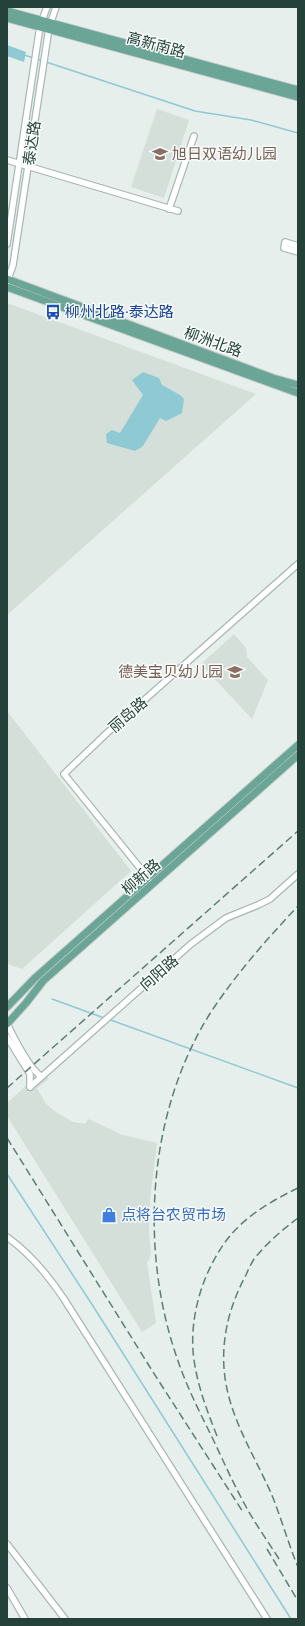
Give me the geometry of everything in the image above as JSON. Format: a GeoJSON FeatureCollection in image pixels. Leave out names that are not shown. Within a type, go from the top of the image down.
{"type":"FeatureCollection","features":[{"type":"Feature","properties":{"kind":"main road","name":"高新南路"},"geometry":{"type":"LineString","coordinates":[[7,11],[41,23]]}},
{"type":"Feature","properties":{"kind":"main road","name":"高新南路"},"geometry":{"type":"LineString","coordinates":[[7,18],[50,25],[298,90]]}},
{"type":"Feature","properties":{"kind":"main road","name":"高新南路"},"geometry":{"type":"LineString","coordinates":[[50,25],[298,97]]}},
{"type":"Feature","properties":{"kind":"main road","name":"柳洲北路"},"geometry":{"type":"LineString","coordinates":[[7,280],[273,378],[298,385]]}},
{"type":"Feature","properties":{"kind":"main road","name":"柳洲北路"},"geometry":{"type":"LineString","coordinates":[[7,288],[298,393]]}},
{"type":"Feature","properties":{"kind":"main road","name":"柳新路"},"geometry":{"type":"LineString","coordinates":[[7,1007],[36,977],[298,745]]}},
{"type":"Feature","properties":{"kind":"main road","name":"柳新路"},"geometry":{"type":"LineString","coordinates":[[7,1024],[26,1003],[43,980],[298,755]]}},
{"type":"Feature","properties":{"kind":"street","name":"泰达路"},"geometry":{"type":"LineString","coordinates":[[7,244],[41,23],[47,7]]}},
{"type":"Feature","properties":{"kind":"street","name":"泰达路"},"geometry":{"type":"LineString","coordinates":[[7,280],[13,265],[29,167],[44,57],[50,25],[56,7]]}},
{"type":"Feature","properties":{"kind":"street"},"geometry":{"type":"LineString","coordinates":[[169,209],[194,136]]}},
{"type":"Feature","properties":{"kind":"street"},"geometry":{"type":"LineString","coordinates":[[7,160],[178,211]]}},
{"type":"Feature","properties":{"kind":"street"},"geometry":{"type":"LineString","coordinates":[[298,246],[285,242],[284,248],[298,252]]}},
{"type":"Feature","properties":{"kind":"street","name":"丽岛路"},"geometry":{"type":"LineString","coordinates":[[153,884],[64,774],[107,733],[298,564]]}},
{"type":"Feature","properties":{"kind":"street","name":"向阳路"},"geometry":{"type":"LineString","coordinates":[[7,1037],[30,1074],[30,1087],[94,1029],[212,927],[226,918],[258,906],[270,899],[298,874]]}},
{"type":"Feature","properties":{"kind":"street"},"geometry":{"type":"LineString","coordinates":[[7,1024],[24,1053],[38,1074],[41,1076]]}},
{"type":"Feature","properties":{"kind":"street"},"geometry":{"type":"LineString","coordinates":[[7,1238],[34,1260],[50,1277],[267,1619]]}},
{"type":"Feature","properties":{"kind":"street"},"geometry":{"type":"LineString","coordinates":[[7,1544],[65,1619]]}},
{"type":"Feature","properties":{"kind":"street"},"geometry":{"type":"LineString","coordinates":[[7,1588],[25,1619]]}},
{"type":"Feature","properties":{"kind":"shaded area","name":"旭日双语幼儿园"},"geometry":{"type":"Polygon","coordinates":[[[157,109],[189,120],[164,198],[131,187],[157,109]]]}},
{"type":"Feature","properties":{"kind":"shaded area"},"geometry":{"type":"Polygon","coordinates":[[[7,303],[256,394],[7,615],[7,303]]]}},
{"type":"Feature","properties":{"kind":"shaded area","name":"德美宝贝幼儿园"},"geometry":{"type":"Polygon","coordinates":[[[234,634],[246,648],[247,657],[268,680],[252,719],[201,664],[234,634]]]}},
{"type":"Feature","properties":{"kind":"shaded area"},"geometry":{"type":"Polygon","coordinates":[[[7,711],[131,871],[22,969],[7,964],[7,711]]]}},
{"type":"Feature","properties":{"kind":"shaded area","name":"点将台农贸市场"},"geometry":{"type":"Polygon","coordinates":[[[42,1071],[49,1079],[37,1088],[46,1104],[56,1112],[73,1122],[85,1124],[88,1119],[123,1135],[157,1143],[150,1200],[149,1231],[151,1253],[147,1262],[156,1323],[142,1332],[7,1116],[7,1103],[42,1071]]]}},
{"type":"Feature","properties":{"kind":"water"},"geometry":{"type":"Polygon","coordinates":[[[7,45],[26,52],[24,62],[7,56],[7,45]]]}},
{"type":"Feature","properties":{"kind":"water"},"geometry":{"type":"Polygon","coordinates":[[[143,372],[159,378],[162,385],[180,395],[184,399],[182,413],[166,421],[160,418],[143,446],[135,451],[107,443],[106,434],[112,430],[120,433],[143,395],[132,380],[143,372]]]}},
{"type":"Feature","properties":{"kind":"waterway"},"geometry":{"type":"LineString","coordinates":[[24,55],[34,58]]}},
{"type":"Feature","properties":{"kind":"waterway"},"geometry":{"type":"LineString","coordinates":[[37,59],[195,111],[251,120],[298,133]]}},
{"type":"Feature","properties":{"kind":"waterway"},"geometry":{"type":"LineString","coordinates":[[52,999],[104,1018]]}},
{"type":"Feature","properties":{"kind":"waterway"},"geometry":{"type":"LineString","coordinates":[[108,1019],[298,1088]]}},
{"type":"Feature","properties":{"kind":"waterway"},"geometry":{"type":"LineString","coordinates":[[7,1174],[93,1306],[291,1619]]}},
{"type":"Feature","properties":{"kind":"railway"},"geometry":{"type":"LineString","coordinates":[[7,1088],[298,831]]}},
{"type":"Feature","properties":{"kind":"railway"},"geometry":{"type":"LineString","coordinates":[[279,1559],[252,1517],[240,1495],[197,1406],[176,1355],[164,1313],[157,1269],[154,1225],[156,1180],[162,1135],[174,1092],[190,1051],[211,1012],[241,970],[298,906]]}},
{"type":"Feature","properties":{"kind":"railway"},"geometry":{"type":"LineString","coordinates":[[7,1138],[153,1372],[243,1512]]}},
{"type":"Feature","properties":{"kind":"railway"},"geometry":{"type":"LineString","coordinates":[[217,1436],[203,1399],[194,1360],[193,1328],[205,1279],[220,1250],[236,1229],[261,1209],[298,1188]]}},
{"type":"Feature","properties":{"kind":"railway"},"geometry":{"type":"LineString","coordinates":[[298,1218],[269,1242],[254,1259],[234,1301],[227,1328],[224,1356],[224,1370],[229,1398],[245,1440],[271,1493],[298,1567]]}},
{"type":"Feature","properties":{"kind":"railway"},"geometry":{"type":"LineString","coordinates":[[267,1549],[298,1601]]}},
{"type":"Feature","properties":{"kind":"place","name":"旭日双语幼儿园"},"geometry":{"type":"Point","coordinates":[160,154]}},
{"type":"Feature","properties":{"kind":"place","name":"柳州北路·泰达路"},"geometry":{"type":"Point","coordinates":[53,312]}},
{"type":"Feature","properties":{"kind":"place","name":"德美宝贝幼儿园"},"geometry":{"type":"Point","coordinates":[235,672]}},
{"type":"Feature","properties":{"kind":"place","name":"点将台农贸市场"},"geometry":{"type":"Point","coordinates":[109,1215]}}]}
